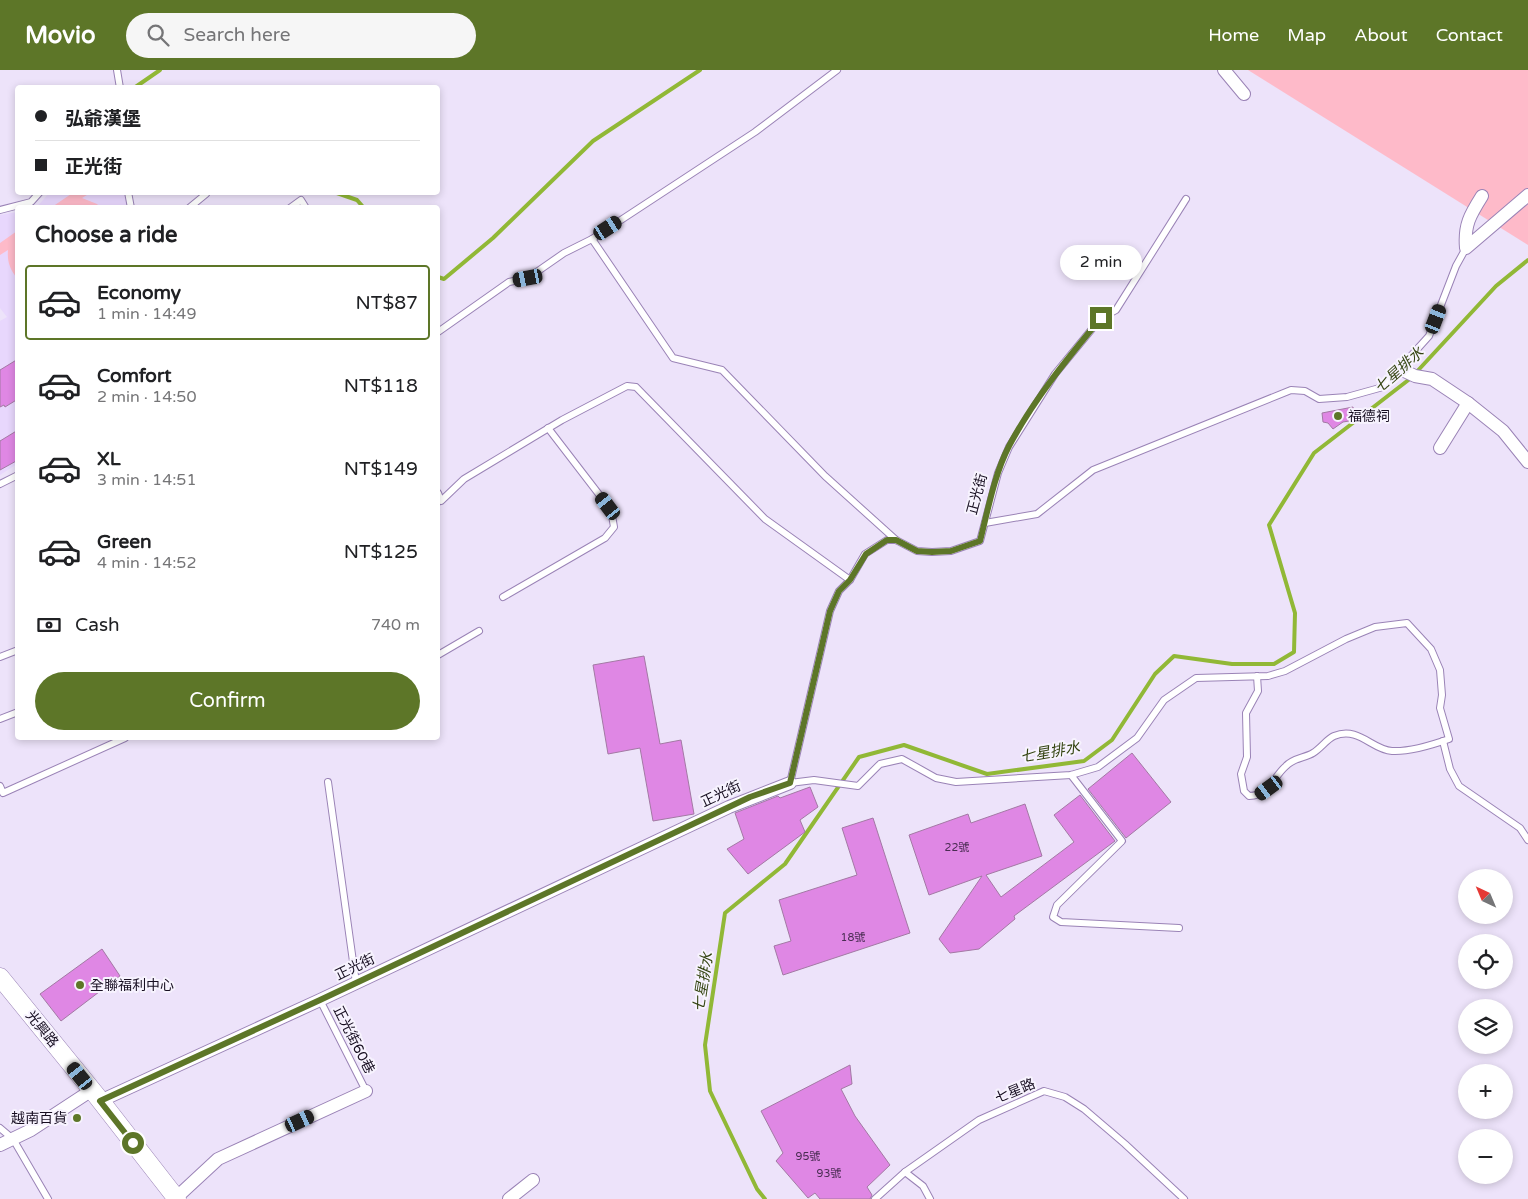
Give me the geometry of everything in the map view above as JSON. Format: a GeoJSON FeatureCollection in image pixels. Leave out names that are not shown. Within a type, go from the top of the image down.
{"type":"FeatureCollection","features":[{"type":"Feature","properties":{"kind":"main road","name":"光興路"},"geometry":{"type":"LineString","coordinates":[[0,977],[96,1095],[176,1199]]}},
{"type":"Feature","properties":{"kind":"street"},"geometry":{"type":"LineString","coordinates":[[1224,70],[1244,94]]}},
{"type":"Feature","properties":{"kind":"street"},"geometry":{"type":"LineString","coordinates":[[1466,248],[1528,194]]}},
{"type":"Feature","properties":{"kind":"street"},"geometry":{"type":"LineString","coordinates":[[1466,248],[1464,233],[1470,216],[1482,196]]}},
{"type":"Feature","properties":{"kind":"street"},"geometry":{"type":"LineString","coordinates":[[1400,369],[1414,376],[1432,379],[1468,404],[1503,431],[1528,462]]}},
{"type":"Feature","properties":{"kind":"street"},"geometry":{"type":"LineString","coordinates":[[1440,448],[1468,404]]}},
{"type":"Feature","properties":{"kind":"street","name":"正光街"},"geometry":{"type":"LineString","coordinates":[[0,1145],[96,1095],[320,1000],[750,797],[790,783]]}},
{"type":"Feature","properties":{"kind":"street"},"geometry":{"type":"LineString","coordinates":[[176,1199],[218,1159],[366,1091]]}},
{"type":"Feature","properties":{"kind":"street"},"geometry":{"type":"LineString","coordinates":[[509,1199],[533,1180]]}},
{"type":"Feature","properties":{"kind":"lane"},"geometry":{"type":"LineString","coordinates":[[117,70],[120,85]]}},
{"type":"Feature","properties":{"kind":"lane"},"geometry":{"type":"LineString","coordinates":[[440,331],[509,282],[528,278],[564,253],[592,239],[756,132],[837,70]]}},
{"type":"Feature","properties":{"kind":"lane"},"geometry":{"type":"LineString","coordinates":[[19,205],[30,202],[37,195]]}},
{"type":"Feature","properties":{"kind":"lane"},"geometry":{"type":"LineString","coordinates":[[193,205],[205,195]]}},
{"type":"Feature","properties":{"kind":"lane","name":"正光街"},"geometry":{"type":"LineString","coordinates":[[896,540],[917,551],[951,551],[980,541],[998,473],[1009,447],[1055,374],[1101,318],[1116,310],[1186,199]]}},
{"type":"Feature","properties":{"kind":"lane"},"geometry":{"type":"LineString","coordinates":[[294,205],[301,200],[304,205]]}},
{"type":"Feature","properties":{"kind":"lane"},"geometry":{"type":"LineString","coordinates":[[0,210],[15,206]]}},
{"type":"Feature","properties":{"kind":"lane"},"geometry":{"type":"LineString","coordinates":[[592,239],[673,358],[722,370],[825,476],[896,540]]}},
{"type":"Feature","properties":{"kind":"lane"},"geometry":{"type":"LineString","coordinates":[[985,523],[1037,514],[1093,470],[1291,390],[1304,392],[1319,399],[1347,397],[1382,387],[1429,336],[1456,266],[1466,248]]}},
{"type":"Feature","properties":{"kind":"lane"},"geometry":{"type":"LineString","coordinates":[[440,497],[442,501],[464,479],[548,428],[627,386],[636,387],[765,519],[850,580]]}},
{"type":"Feature","properties":{"kind":"lane"},"geometry":{"type":"LineString","coordinates":[[503,597],[605,538],[614,527],[611,510],[548,428]]}},
{"type":"Feature","properties":{"kind":"lane"},"geometry":{"type":"LineString","coordinates":[[0,484],[15,476]]}},
{"type":"Feature","properties":{"kind":"lane"},"geometry":{"type":"LineString","coordinates":[[896,540],[887,540],[866,554],[850,580],[839,591],[830,611],[790,783],[814,780],[858,786],[880,764],[902,759],[936,778],[956,782],[1070,775],[1098,767],[1137,738],[1164,700],[1196,678],[1257,676],[1268,676],[1285,671],[1346,639],[1375,627],[1407,623],[1431,649],[1440,670],[1442,695],[1440,708],[1448,739],[1412,749],[1391,751],[1353,734],[1334,736],[1313,753],[1297,758],[1286,766],[1269,788],[1258,796],[1249,796],[1244,791],[1241,774],[1247,757],[1246,713],[1258,691],[1257,676]]}},
{"type":"Feature","properties":{"kind":"lane"},"geometry":{"type":"LineString","coordinates":[[440,654],[480,631]]}},
{"type":"Feature","properties":{"kind":"lane"},"geometry":{"type":"LineString","coordinates":[[0,657],[15,651]]}},
{"type":"Feature","properties":{"kind":"lane"},"geometry":{"type":"LineString","coordinates":[[0,719],[15,713]]}},
{"type":"Feature","properties":{"kind":"lane"},"geometry":{"type":"LineString","coordinates":[[0,786],[3,793],[122,740]]}},
{"type":"Feature","properties":{"kind":"lane"},"geometry":{"type":"LineString","coordinates":[[1443,741],[1450,769],[1460,786],[1520,828],[1528,840]]}},
{"type":"Feature","properties":{"kind":"lane"},"geometry":{"type":"LineString","coordinates":[[1070,775],[1122,841],[1057,905],[1053,917],[1061,922],[1179,928]]}},
{"type":"Feature","properties":{"kind":"lane"},"geometry":{"type":"LineString","coordinates":[[328,782],[356,983]]}},
{"type":"Feature","properties":{"kind":"lane","name":"正光街60巷"},"geometry":{"type":"LineString","coordinates":[[320,1000],[366,1091]]}},
{"type":"Feature","properties":{"kind":"lane","name":"七星路"},"geometry":{"type":"LineString","coordinates":[[875,1199],[904,1172],[979,1120],[1044,1091],[1065,1097],[1084,1109],[1184,1199]]}},
{"type":"Feature","properties":{"kind":"lane"},"geometry":{"type":"LineString","coordinates":[[0,1128],[13,1139],[48,1199]]}},
{"type":"Feature","properties":{"kind":"lane"},"geometry":{"type":"LineString","coordinates":[[904,1172],[923,1186],[930,1199]]}},
{"type":"Feature","properties":{"kind":"shaded area"},"geometry":{"type":"Polygon","coordinates":[[[1248,70],[1528,70],[1528,245],[1248,70]]]}},
{"type":"Feature","properties":{"kind":"shaded area"},"geometry":{"type":"Polygon","coordinates":[[[47,195],[125,195],[127,205],[39,205],[47,195]]]}},
{"type":"Feature","properties":{"kind":"shaded area"},"geometry":{"type":"Polygon","coordinates":[[[70,195],[87,195],[82,198],[98,205],[55,205],[70,195]]]}},
{"type":"Feature","properties":{"kind":"shaded area"},"geometry":{"type":"Polygon","coordinates":[[[15,212],[15,465],[0,475],[0,321],[7,317],[0,308],[0,215],[15,212]]]}},
{"type":"Feature","properties":{"kind":"shaded area"},"geometry":{"type":"Polygon","coordinates":[[[15,232],[15,276],[8,258],[8,250],[0,255],[0,243],[15,232]]]}},
{"type":"Feature","properties":{"kind":"building"},"geometry":{"type":"Polygon","coordinates":[[[15,361],[15,401],[5,407],[4,405],[0,407],[0,370],[15,361]]]}},
{"type":"Feature","properties":{"kind":"building","name":"福德祠"},"geometry":{"type":"Polygon","coordinates":[[[1353,407],[1355,420],[1343,422],[1333,429],[1328,423],[1323,422],[1322,413],[1353,407]]]}},
{"type":"Feature","properties":{"kind":"building"},"geometry":{"type":"Polygon","coordinates":[[[15,432],[15,462],[0,470],[0,441],[15,432]]]}},
{"type":"Feature","properties":{"kind":"building"},"geometry":{"type":"Polygon","coordinates":[[[644,656],[660,744],[681,740],[694,814],[653,821],[640,748],[608,754],[593,665],[644,656]]]}},
{"type":"Feature","properties":{"kind":"building"},"geometry":{"type":"Polygon","coordinates":[[[1132,753],[1171,802],[1126,838],[1088,789],[1132,753]]]}},
{"type":"Feature","properties":{"kind":"building"},"geometry":{"type":"Polygon","coordinates":[[[810,787],[818,807],[800,820],[805,832],[748,874],[727,849],[744,839],[735,813],[778,796],[780,798],[810,787]]]}},
{"type":"Feature","properties":{"kind":"building"},"geometry":{"type":"Polygon","coordinates":[[[1080,795],[1115,841],[1014,916],[1015,919],[979,949],[950,953],[939,939],[982,876],[929,895],[909,835],[968,814],[971,823],[1025,804],[1042,856],[986,875],[1001,897],[1074,842],[1054,815],[1080,795]]]}},
{"type":"Feature","properties":{"kind":"building"},"geometry":{"type":"Polygon","coordinates":[[[873,818],[910,933],[783,975],[774,946],[791,941],[779,900],[857,875],[842,828],[873,818]]]}},
{"type":"Feature","properties":{"kind":"building","name":"全聯福利中心"},"geometry":{"type":"Polygon","coordinates":[[[102,949],[120,976],[61,1021],[40,994],[102,949]]]}},
{"type":"Feature","properties":{"kind":"building"},"geometry":{"type":"Polygon","coordinates":[[[850,1065],[852,1084],[841,1089],[855,1116],[890,1165],[867,1187],[872,1195],[870,1199],[820,1199],[815,1193],[808,1198],[776,1161],[783,1153],[761,1111],[850,1065]]]}},
{"type":"Feature","properties":{"kind":"waterway"},"geometry":{"type":"LineString","coordinates":[[138,85],[160,70]]}},
{"type":"Feature","properties":{"kind":"waterway"},"geometry":{"type":"LineString","coordinates":[[440,278],[444,279],[493,238],[593,141],[700,70]]}},
{"type":"Feature","properties":{"kind":"waterway"},"geometry":{"type":"LineString","coordinates":[[343,195],[357,200],[361,205]]}},
{"type":"Feature","properties":{"kind":"waterway","name":"七星排水"},"geometry":{"type":"LineString","coordinates":[[765,1199],[757,1189],[710,1091],[705,1045],[725,913],[785,864],[859,757],[904,745],[987,774],[1084,761],[1112,740],[1155,674],[1174,656],[1232,664],[1274,664],[1294,652],[1295,613],[1269,525],[1314,453],[1411,378],[1496,286],[1528,260]]}},
{"type":"Feature","properties":{"kind":"place","name":"福德祠"},"geometry":{"type":"Point","coordinates":[1338,416]}},
{"type":"Feature","properties":{"kind":"place","name":"全聯福利中心"},"geometry":{"type":"Point","coordinates":[80,985]}},
{"type":"Feature","properties":{"kind":"place","name":"越南百貨"},"geometry":{"type":"Point","coordinates":[77,1118]}},
{"type":"Feature","properties":{"kind":"route"},"geometry":{"type":"LineString","coordinates":[[133,1143],[100,1101],[320,1000],[750,797],[790,783],[830,611],[839,591],[850,580],[866,554],[887,540],[896,540],[917,551],[932,552],[951,551],[980,541],[998,473],[1009,447],[1055,374],[1101,318]]}}]}
